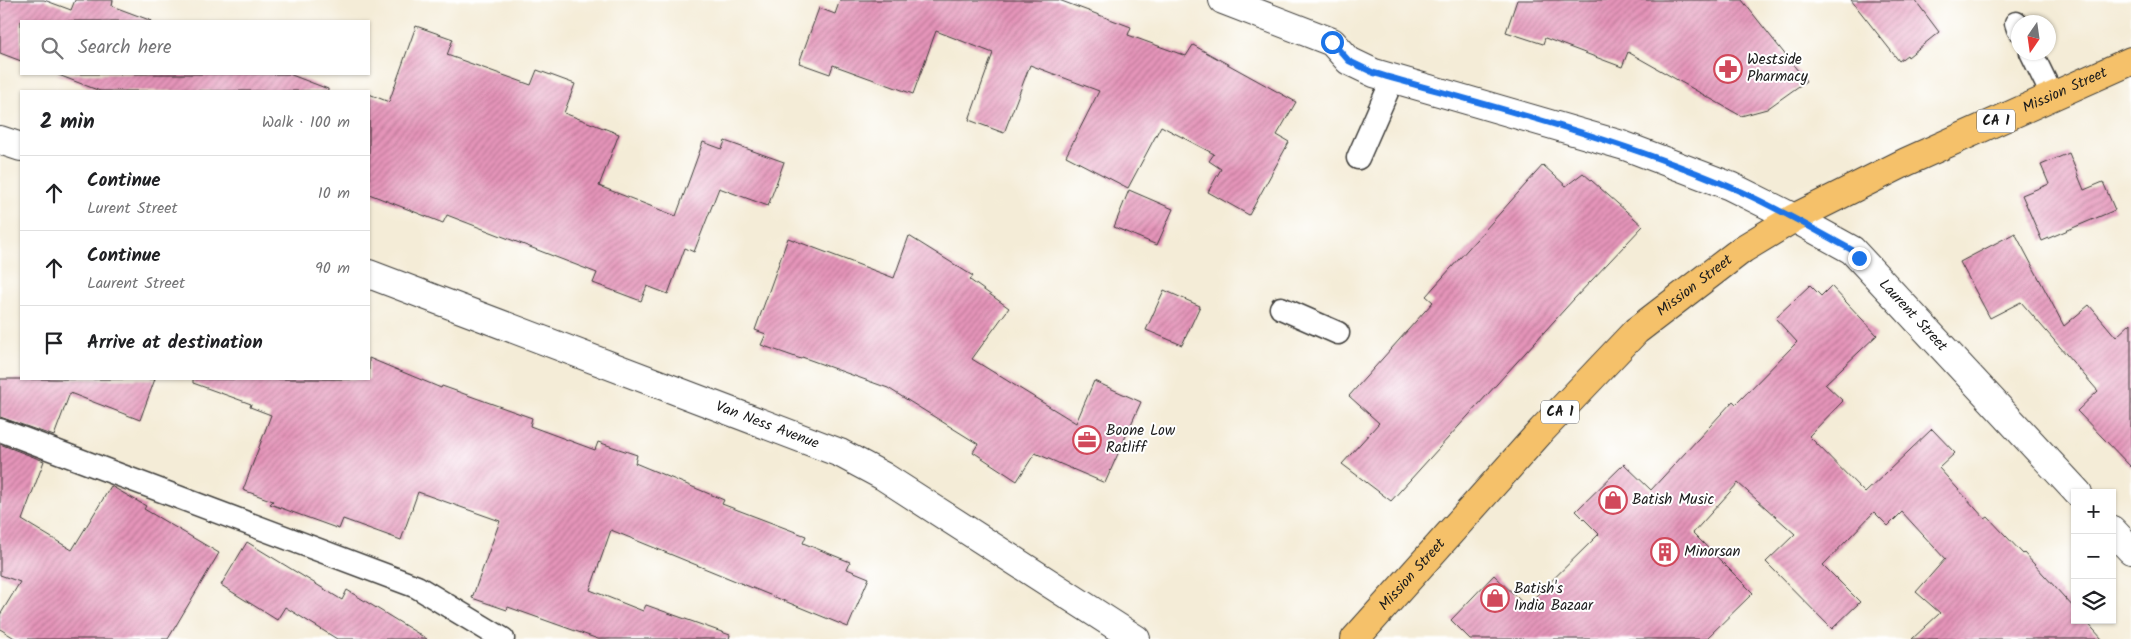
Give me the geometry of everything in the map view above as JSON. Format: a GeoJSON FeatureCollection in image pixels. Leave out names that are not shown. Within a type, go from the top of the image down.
{"type":"FeatureCollection","features":[{"type":"Feature","properties":{"kind":"highway","name":"Mission Street"},"geometry":{"type":"LineString","coordinates":[[1355,639],[1542,430],[1636,331],[1743,249],[1794,218],[1906,162],[2131,61]]}},
{"type":"Feature","properties":{"kind":"street","name":"Laurent Street"},"geometry":{"type":"LineString","coordinates":[[1223,0],[1332,42],[1349,61],[1381,82],[1625,146],[1730,186],[1852,250],[2074,489]]}},
{"type":"Feature","properties":{"kind":"street"},"geometry":{"type":"LineString","coordinates":[[0,140],[20,148]]}},
{"type":"Feature","properties":{"kind":"street","name":"Van Ness Avenue"},"geometry":{"type":"LineString","coordinates":[[370,274],[840,454],[883,476],[1136,639]]}},
{"type":"Feature","properties":{"kind":"street"},"geometry":{"type":"LineString","coordinates":[[2116,534],[2131,550]]}},
{"type":"Feature","properties":{"kind":"lane"},"geometry":{"type":"LineString","coordinates":[[2035,60],[2052,95]]}},
{"type":"Feature","properties":{"kind":"lane"},"geometry":{"type":"LineString","coordinates":[[1358,158],[1381,82]]}},
{"type":"Feature","properties":{"kind":"lane"},"geometry":{"type":"LineString","coordinates":[[1281,308],[1338,333]]}},
{"type":"Feature","properties":{"kind":"lane"},"geometry":{"type":"LineString","coordinates":[[0,430],[417,586],[503,639]]}},
{"type":"Feature","properties":{"kind":"building"},"geometry":{"type":"Polygon","coordinates":[[[0,0],[44,0],[71,10],[75,0],[113,0],[112,6],[149,20],[20,20],[20,61],[0,53],[0,0]]]}},
{"type":"Feature","properties":{"kind":"building"},"geometry":{"type":"Polygon","coordinates":[[[840,0],[1059,0],[1131,27],[1128,35],[1186,56],[1193,45],[1296,102],[1277,135],[1289,142],[1249,215],[1208,192],[1221,169],[1209,161],[1214,154],[1161,126],[1128,188],[1066,156],[1099,91],[1030,65],[1004,133],[969,120],[993,53],[936,31],[913,94],[833,65],[830,74],[799,63],[819,8],[835,14],[840,0]]]}},
{"type":"Feature","properties":{"kind":"building","name":"Westside Pharmacy"},"geometry":{"type":"Polygon","coordinates":[[[1517,0],[1742,0],[1806,81],[1767,109],[1741,116],[1628,52],[1622,67],[1545,38],[1543,44],[1506,32],[1517,0]]]}},
{"type":"Feature","properties":{"kind":"building"},"geometry":{"type":"Polygon","coordinates":[[[1851,0],[1915,0],[1939,32],[1908,57],[1907,55],[1899,61],[1851,0]]]}},
{"type":"Feature","properties":{"kind":"building"},"geometry":{"type":"Polygon","coordinates":[[[416,26],[453,39],[447,55],[531,85],[537,70],[575,84],[564,113],[619,134],[599,186],[676,216],[703,142],[722,149],[725,141],[784,162],[768,206],[719,188],[694,252],[685,248],[668,294],[647,286],[641,301],[593,283],[597,273],[447,215],[443,223],[370,194],[370,94],[389,102],[416,26]]]}},
{"type":"Feature","properties":{"kind":"building"},"geometry":{"type":"Polygon","coordinates":[[[59,75],[292,75],[328,89],[328,90],[97,90],[59,75]]]}},
{"type":"Feature","properties":{"kind":"building"},"geometry":{"type":"Polygon","coordinates":[[[2069,153],[2084,190],[2103,182],[2115,210],[2042,241],[2022,195],[2049,184],[2041,165],[2069,153]]]}},
{"type":"Feature","properties":{"kind":"building"},"geometry":{"type":"Polygon","coordinates":[[[1543,165],[1566,186],[1583,173],[1643,226],[1574,299],[1391,501],[1342,464],[1379,423],[1349,396],[1433,302],[1426,296],[1543,165]]]}},
{"type":"Feature","properties":{"kind":"building"},"geometry":{"type":"Polygon","coordinates":[[[1129,190],[1173,209],[1157,245],[1114,227],[1129,190]]]}},
{"type":"Feature","properties":{"kind":"building"},"geometry":{"type":"Polygon","coordinates":[[[2015,233],[2064,326],[2089,305],[2116,337],[2131,323],[2131,467],[2077,411],[2098,391],[2021,302],[1990,318],[1960,262],[2015,233]]]}},
{"type":"Feature","properties":{"kind":"building"},"geometry":{"type":"Polygon","coordinates":[[[909,236],[973,276],[970,280],[1009,308],[972,359],[1076,423],[1094,381],[1141,402],[1105,483],[1035,453],[1017,481],[973,452],[978,444],[888,388],[802,357],[801,359],[761,345],[766,334],[755,330],[788,238],[894,278],[909,236]]]}},
{"type":"Feature","properties":{"kind":"building"},"geometry":{"type":"Polygon","coordinates":[[[1810,285],[1821,296],[1831,286],[1877,335],[1825,384],[1843,401],[1809,436],[1865,493],[1932,429],[1955,453],[1939,468],[1985,519],[1988,517],[2071,605],[2071,624],[2089,624],[2102,639],[1912,639],[1940,613],[1916,592],[1945,559],[1902,512],[1888,526],[1874,512],[1823,565],[1860,602],[1832,629],[1766,562],[1795,534],[1738,483],[1693,533],[1753,593],[1706,639],[1470,639],[1451,620],[1494,575],[1526,606],[1599,534],[1576,511],[1624,464],[1651,490],[1733,401],[1736,404],[1797,342],[1775,318],[1810,285]]]}},
{"type":"Feature","properties":{"kind":"building"},"geometry":{"type":"Polygon","coordinates":[[[1164,290],[1200,306],[1182,345],[1146,330],[1164,290]]]}},
{"type":"Feature","properties":{"kind":"building"},"geometry":{"type":"Polygon","coordinates":[[[370,358],[441,388],[442,386],[532,418],[530,426],[595,450],[598,442],[637,455],[635,463],[724,500],[722,504],[806,536],[803,543],[850,562],[847,569],[869,578],[848,627],[611,530],[590,590],[643,611],[646,605],[730,635],[729,639],[598,639],[508,607],[507,610],[472,598],[500,521],[418,492],[401,540],[343,519],[339,529],[270,504],[273,501],[243,490],[271,415],[250,407],[251,404],[193,383],[193,380],[370,380],[370,358]]]}},
{"type":"Feature","properties":{"kind":"building"},"geometry":{"type":"Polygon","coordinates":[[[0,379],[155,380],[140,420],[70,393],[54,436],[0,417],[0,379]]]}},
{"type":"Feature","properties":{"kind":"building"},"geometry":{"type":"Polygon","coordinates":[[[0,444],[44,461],[22,520],[72,550],[111,486],[146,506],[144,509],[219,553],[168,639],[16,639],[0,629],[0,615],[20,582],[0,575],[0,444]]]}},
{"type":"Feature","properties":{"kind":"building"},"geometry":{"type":"Polygon","coordinates":[[[247,542],[342,600],[347,590],[427,639],[337,639],[285,607],[277,620],[221,585],[247,542]]]}},
{"type":"Feature","properties":{"kind":"place","name":"Westside Pharmacy"},"geometry":{"type":"Point","coordinates":[1728,69]}},
{"type":"Feature","properties":{"kind":"place","name":"Boone Low Ratliff"},"geometry":{"type":"Point","coordinates":[1087,440]}},
{"type":"Feature","properties":{"kind":"place","name":"Batish Music"},"geometry":{"type":"Point","coordinates":[1613,500]}},
{"type":"Feature","properties":{"kind":"place","name":"Minorsan"},"geometry":{"type":"Point","coordinates":[1665,552]}},
{"type":"Feature","properties":{"kind":"place","name":"Batish's India Bazaar"},"geometry":{"type":"Point","coordinates":[1495,598]}},
{"type":"Feature","properties":{"kind":"route"},"geometry":{"type":"LineString","coordinates":[[1332,42],[1349,61],[1374,73],[1625,146],[1730,186],[1852,250],[1859,258]]}}]}
